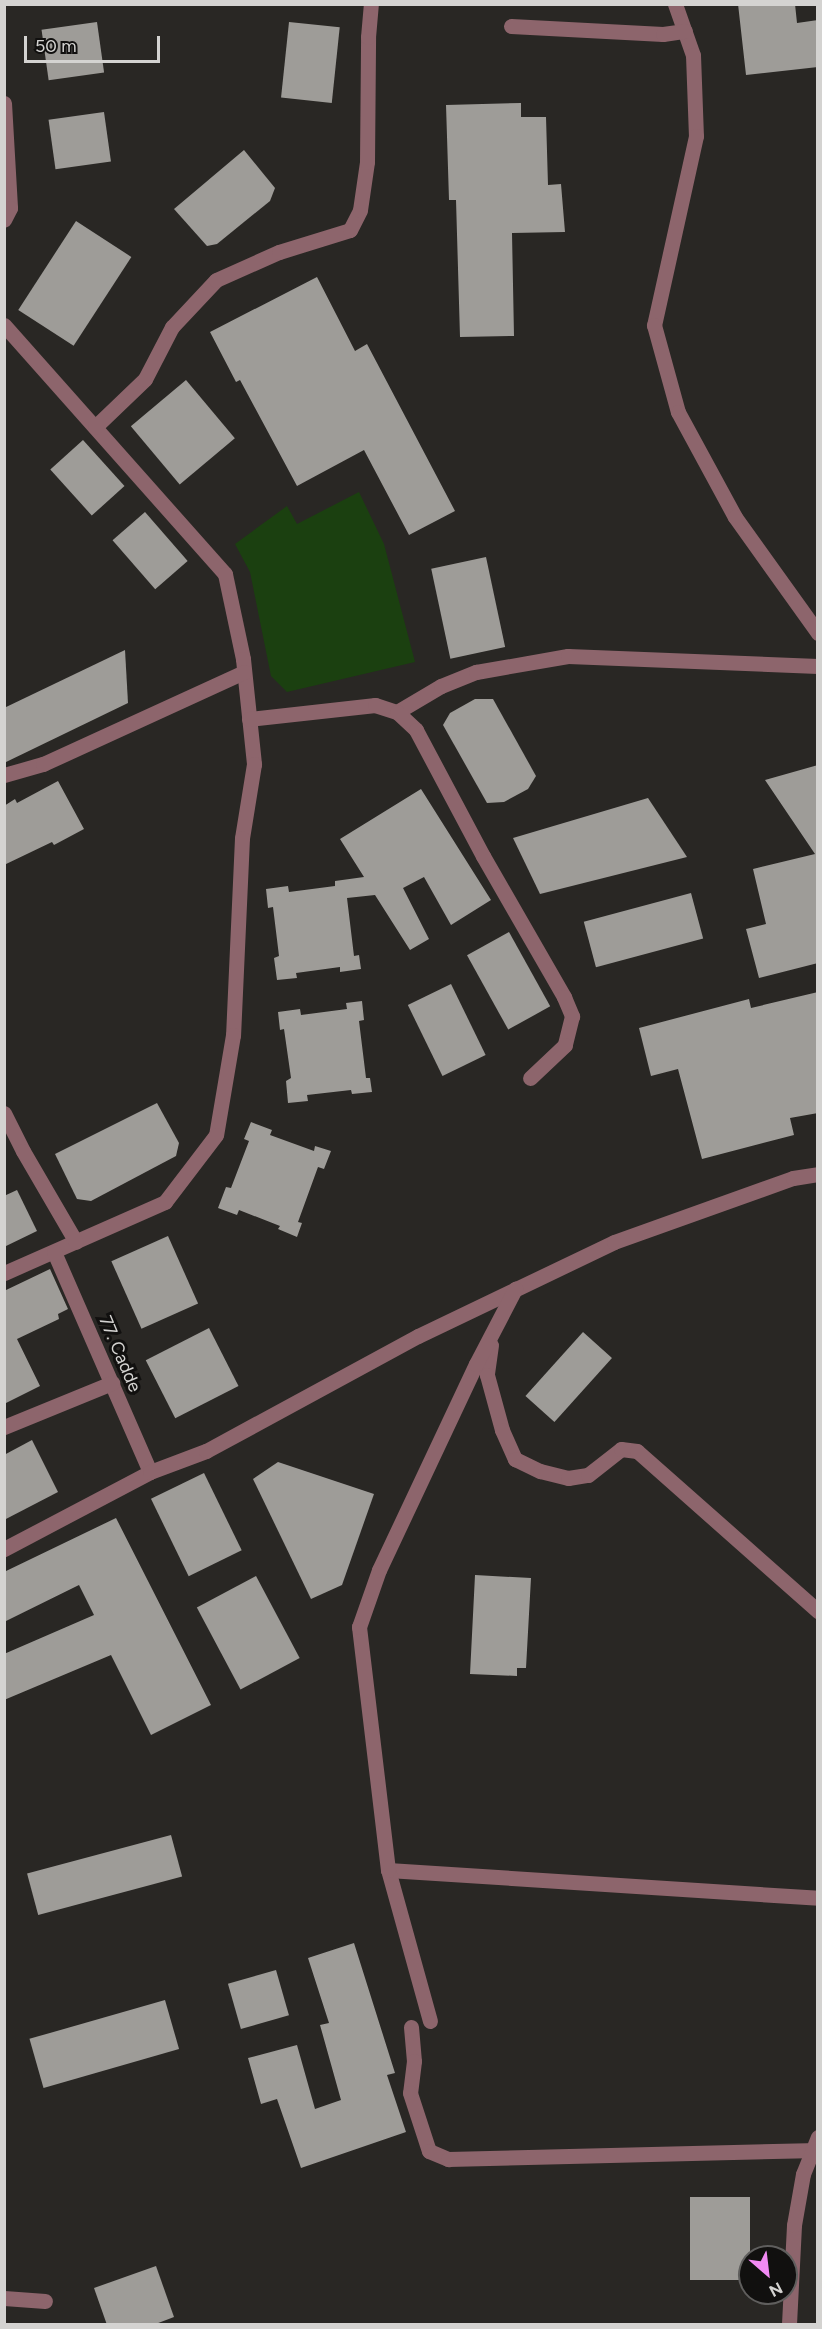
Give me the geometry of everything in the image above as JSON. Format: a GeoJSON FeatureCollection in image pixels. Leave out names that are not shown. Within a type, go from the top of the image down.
{"type":"FeatureCollection","features":[{"type":"Feature","properties":{"kind":"street"},"geometry":{"type":"LineString","coordinates":[[95,427],[145,379],[172,327],[216,280],[279,252],[350,230],[360,210],[367,162],[368,37],[371,4]]}},
{"type":"Feature","properties":{"kind":"street"},"geometry":{"type":"LineString","coordinates":[[675,4],[693,56],[696,136],[654,325],[678,412],[735,517],[818,633]]}},
{"type":"Feature","properties":{"kind":"street"},"geometry":{"type":"LineString","coordinates":[[511,26],[663,34],[685,31]]}},
{"type":"Feature","properties":{"kind":"street"},"geometry":{"type":"LineString","coordinates":[[4,103],[10,208],[4,220]]}},
{"type":"Feature","properties":{"kind":"street"},"geometry":{"type":"LineString","coordinates":[[4,325],[225,574],[244,672],[254,764],[242,838],[233,1035],[216,1135],[165,1202],[4,1273]]}},
{"type":"Feature","properties":{"kind":"street"},"geometry":{"type":"LineString","coordinates":[[397,712],[441,686],[476,672],[568,656],[818,666]]}},
{"type":"Feature","properties":{"kind":"street"},"geometry":{"type":"LineString","coordinates":[[4,775],[44,764],[244,672]]}},
{"type":"Feature","properties":{"kind":"street"},"geometry":{"type":"LineString","coordinates":[[249,719],[375,705],[397,712],[416,730],[483,856],[564,997],[572,1016],[565,1044],[530,1078]]}},
{"type":"Feature","properties":{"kind":"street"},"geometry":{"type":"LineString","coordinates":[[4,1113],[76,1242]]}},
{"type":"Feature","properties":{"kind":"street"},"geometry":{"type":"LineString","coordinates":[[4,1549],[150,1472],[206,1451],[418,1336],[614,1242],[793,1178],[818,1174]]}},
{"type":"Feature","properties":{"kind":"street","name":"77. Cadde"},"geometry":{"type":"LineString","coordinates":[[54,1252],[150,1472]]}},
{"type":"Feature","properties":{"kind":"street"},"geometry":{"type":"LineString","coordinates":[[430,2021],[388,1870],[358,1627],[379,1570],[515,1289]]}},
{"type":"Feature","properties":{"kind":"street"},"geometry":{"type":"LineString","coordinates":[[492,1339],[487,1375],[502,1430],[515,1460],[540,1471],[568,1478],[588,1475],[621,1449],[637,1451],[818,1611]]}},
{"type":"Feature","properties":{"kind":"street"},"geometry":{"type":"LineString","coordinates":[[4,1427],[112,1383]]}},
{"type":"Feature","properties":{"kind":"street"},"geometry":{"type":"LineString","coordinates":[[388,1870],[818,1898]]}},
{"type":"Feature","properties":{"kind":"street"},"geometry":{"type":"LineString","coordinates":[[411,2027],[414,2061],[410,2093],[429,2151],[448,2159],[816,2146],[803,2174],[794,2225],[789,2325]]}},
{"type":"Feature","properties":{"kind":"street"},"geometry":{"type":"LineString","coordinates":[[4,2298],[45,2301]]}},
{"type":"Feature","properties":{"kind":"green space"},"geometry":{"type":"Polygon","coordinates":[[[359,492],[384,544],[415,662],[287,692],[271,676],[250,572],[235,544],[287,506],[297,524],[359,492]]]}},
{"type":"Feature","properties":{"kind":"building"},"geometry":{"type":"Polygon","coordinates":[[[738,4],[795,4],[797,23],[818,20],[818,67],[746,75],[738,4]]]}},
{"type":"Feature","properties":{"kind":"building"},"geometry":{"type":"Polygon","coordinates":[[[97,22],[104,73],[49,80],[42,30],[97,22]]]}},
{"type":"Feature","properties":{"kind":"building"},"geometry":{"type":"Polygon","coordinates":[[[289,22],[340,27],[332,103],[281,98],[289,22]]]}},
{"type":"Feature","properties":{"kind":"building"},"geometry":{"type":"Polygon","coordinates":[[[521,103],[521,117],[546,117],[548,185],[561,184],[565,232],[512,233],[514,336],[460,337],[456,200],[449,200],[446,105],[521,103]]]}},
{"type":"Feature","properties":{"kind":"building"},"geometry":{"type":"Polygon","coordinates":[[[104,112],[111,162],[56,169],[49,120],[104,112]]]}},
{"type":"Feature","properties":{"kind":"building"},"geometry":{"type":"Polygon","coordinates":[[[244,150],[275,188],[270,201],[217,244],[207,246],[174,209],[244,150]]]}},
{"type":"Feature","properties":{"kind":"building"},"geometry":{"type":"Polygon","coordinates":[[[76,221],[131,257],[74,346],[18,310],[76,221]]]}},
{"type":"Feature","properties":{"kind":"building"},"geometry":{"type":"Polygon","coordinates":[[[317,277],[355,351],[367,344],[455,511],[409,535],[364,450],[297,486],[240,380],[236,382],[210,332],[317,277]]]}},
{"type":"Feature","properties":{"kind":"building"},"geometry":{"type":"Polygon","coordinates":[[[186,380],[235,438],[180,485],[131,426],[186,380]]]}},
{"type":"Feature","properties":{"kind":"building"},"geometry":{"type":"Polygon","coordinates":[[[83,440],[124,486],[92,516],[50,469],[83,440]]]}},
{"type":"Feature","properties":{"kind":"building"},"geometry":{"type":"Polygon","coordinates":[[[145,512],[188,561],[155,589],[113,540],[145,512]]]}},
{"type":"Feature","properties":{"kind":"building"},"geometry":{"type":"Polygon","coordinates":[[[486,557],[505,647],[450,659],[431,569],[486,557]]]}},
{"type":"Feature","properties":{"kind":"building"},"geometry":{"type":"Polygon","coordinates":[[[125,650],[128,703],[4,763],[4,708],[125,650]]]}},
{"type":"Feature","properties":{"kind":"building"},"geometry":{"type":"Polygon","coordinates":[[[475,699],[493,699],[536,776],[528,789],[504,802],[487,803],[443,725],[450,713],[475,699]]]}},
{"type":"Feature","properties":{"kind":"building"},"geometry":{"type":"Polygon","coordinates":[[[818,765],[818,963],[759,978],[746,929],[766,924],[753,869],[815,854],[765,780],[818,765]]]}},
{"type":"Feature","properties":{"kind":"building"},"geometry":{"type":"Polygon","coordinates":[[[58,781],[84,829],[54,845],[52,842],[4,865],[4,806],[15,799],[17,803],[58,781]]]}},
{"type":"Feature","properties":{"kind":"building"},"geometry":{"type":"Polygon","coordinates":[[[421,789],[491,900],[451,925],[424,877],[403,888],[429,939],[410,950],[375,895],[347,898],[354,956],[359,955],[361,969],[340,972],[340,967],[296,973],[297,978],[277,980],[274,958],[279,956],[273,907],[268,908],[266,889],[288,886],[289,892],[335,886],[335,881],[364,877],[340,839],[421,789]]]}},
{"type":"Feature","properties":{"kind":"building"},"geometry":{"type":"Polygon","coordinates":[[[648,798],[687,857],[540,894],[513,838],[648,798]]]}},
{"type":"Feature","properties":{"kind":"building"},"geometry":{"type":"Polygon","coordinates":[[[691,893],[703,938],[596,967],[584,922],[691,893]]]}},
{"type":"Feature","properties":{"kind":"building"},"geometry":{"type":"Polygon","coordinates":[[[509,932],[550,1006],[508,1030],[467,955],[509,932]]]}},
{"type":"Feature","properties":{"kind":"building"},"geometry":{"type":"Polygon","coordinates":[[[451,984],[486,1055],[442,1076],[408,1005],[451,984]]]}},
{"type":"Feature","properties":{"kind":"building"},"geometry":{"type":"Polygon","coordinates":[[[818,992],[818,1113],[790,1118],[794,1135],[702,1159],[678,1069],[651,1076],[639,1028],[749,999],[751,1008],[818,992]]]}},
{"type":"Feature","properties":{"kind":"building"},"geometry":{"type":"Polygon","coordinates":[[[362,1001],[364,1020],[359,1021],[366,1078],[370,1078],[372,1092],[352,1094],[351,1090],[307,1095],[308,1101],[288,1103],[286,1081],[291,1078],[284,1029],[280,1030],[278,1012],[300,1009],[301,1015],[347,1009],[346,1003],[362,1001]]]}},
{"type":"Feature","properties":{"kind":"building"},"geometry":{"type":"Polygon","coordinates":[[[157,1103],[179,1143],[176,1156],[91,1201],[77,1199],[55,1154],[157,1103]]]}},
{"type":"Feature","properties":{"kind":"building"},"geometry":{"type":"Polygon","coordinates":[[[251,1122],[272,1130],[270,1135],[314,1151],[315,1146],[331,1151],[324,1169],[318,1167],[298,1222],[302,1223],[297,1237],[278,1229],[280,1226],[239,1210],[237,1215],[218,1208],[226,1187],[231,1188],[249,1141],[244,1139],[251,1122]]]}},
{"type":"Feature","properties":{"kind":"building"},"geometry":{"type":"Polygon","coordinates":[[[17,1190],[37,1231],[4,1247],[4,1196],[17,1190]]]}},
{"type":"Feature","properties":{"kind":"building"},"geometry":{"type":"Polygon","coordinates":[[[168,1236],[198,1304],[141,1329],[111,1261],[168,1236]]]}},
{"type":"Feature","properties":{"kind":"building"},"geometry":{"type":"Polygon","coordinates":[[[50,1269],[68,1309],[58,1314],[59,1319],[17,1339],[40,1386],[4,1404],[4,1291],[50,1269]]]}},
{"type":"Feature","properties":{"kind":"building"},"geometry":{"type":"Polygon","coordinates":[[[209,1328],[239,1386],[175,1418],[146,1360],[209,1328]]]}},
{"type":"Feature","properties":{"kind":"building"},"geometry":{"type":"Polygon","coordinates":[[[583,1332],[612,1358],[554,1422],[525,1396],[583,1332]]]}},
{"type":"Feature","properties":{"kind":"building"},"geometry":{"type":"Polygon","coordinates":[[[32,1440],[58,1492],[4,1520],[4,1455],[32,1440]]]}},
{"type":"Feature","properties":{"kind":"building"},"geometry":{"type":"Polygon","coordinates":[[[278,1462],[374,1494],[342,1585],[311,1599],[253,1479],[278,1462]]]}},
{"type":"Feature","properties":{"kind":"building"},"geometry":{"type":"Polygon","coordinates":[[[204,1473],[242,1550],[189,1576],[151,1499],[204,1473]]]}},
{"type":"Feature","properties":{"kind":"building"},"geometry":{"type":"Polygon","coordinates":[[[116,1518],[211,1705],[151,1735],[111,1655],[4,1700],[4,1654],[94,1615],[79,1585],[4,1622],[4,1572],[116,1518]]]}},
{"type":"Feature","properties":{"kind":"building"},"geometry":{"type":"Polygon","coordinates":[[[475,1575],[531,1578],[526,1668],[517,1668],[517,1676],[470,1674],[475,1575]]]}},
{"type":"Feature","properties":{"kind":"building"},"geometry":{"type":"Polygon","coordinates":[[[256,1576],[300,1658],[241,1690],[197,1607],[256,1576]]]}},
{"type":"Feature","properties":{"kind":"building"},"geometry":{"type":"Polygon","coordinates":[[[171,1835],[182,1877],[38,1915],[27,1874],[171,1835]]]}},
{"type":"Feature","properties":{"kind":"building"},"geometry":{"type":"Polygon","coordinates":[[[354,1943],[395,2073],[387,2075],[406,2132],[301,2168],[277,2099],[261,2104],[248,2058],[297,2045],[315,2109],[341,2100],[320,2025],[329,2023],[308,1958],[354,1943]]]}},
{"type":"Feature","properties":{"kind":"building"},"geometry":{"type":"Polygon","coordinates":[[[276,1970],[289,2015],[241,2029],[228,1984],[276,1970]]]}},
{"type":"Feature","properties":{"kind":"building"},"geometry":{"type":"Polygon","coordinates":[[[165,2000],[179,2049],[44,2088],[29,2039],[165,2000]]]}},
{"type":"Feature","properties":{"kind":"building"},"geometry":{"type":"Polygon","coordinates":[[[690,2197],[750,2197],[750,2245],[738,2245],[738,2280],[690,2280],[690,2197]]]}},
{"type":"Feature","properties":{"kind":"building"},"geometry":{"type":"Polygon","coordinates":[[[156,2266],[174,2317],[153,2325],[107,2325],[94,2288],[156,2266]]]}}]}
